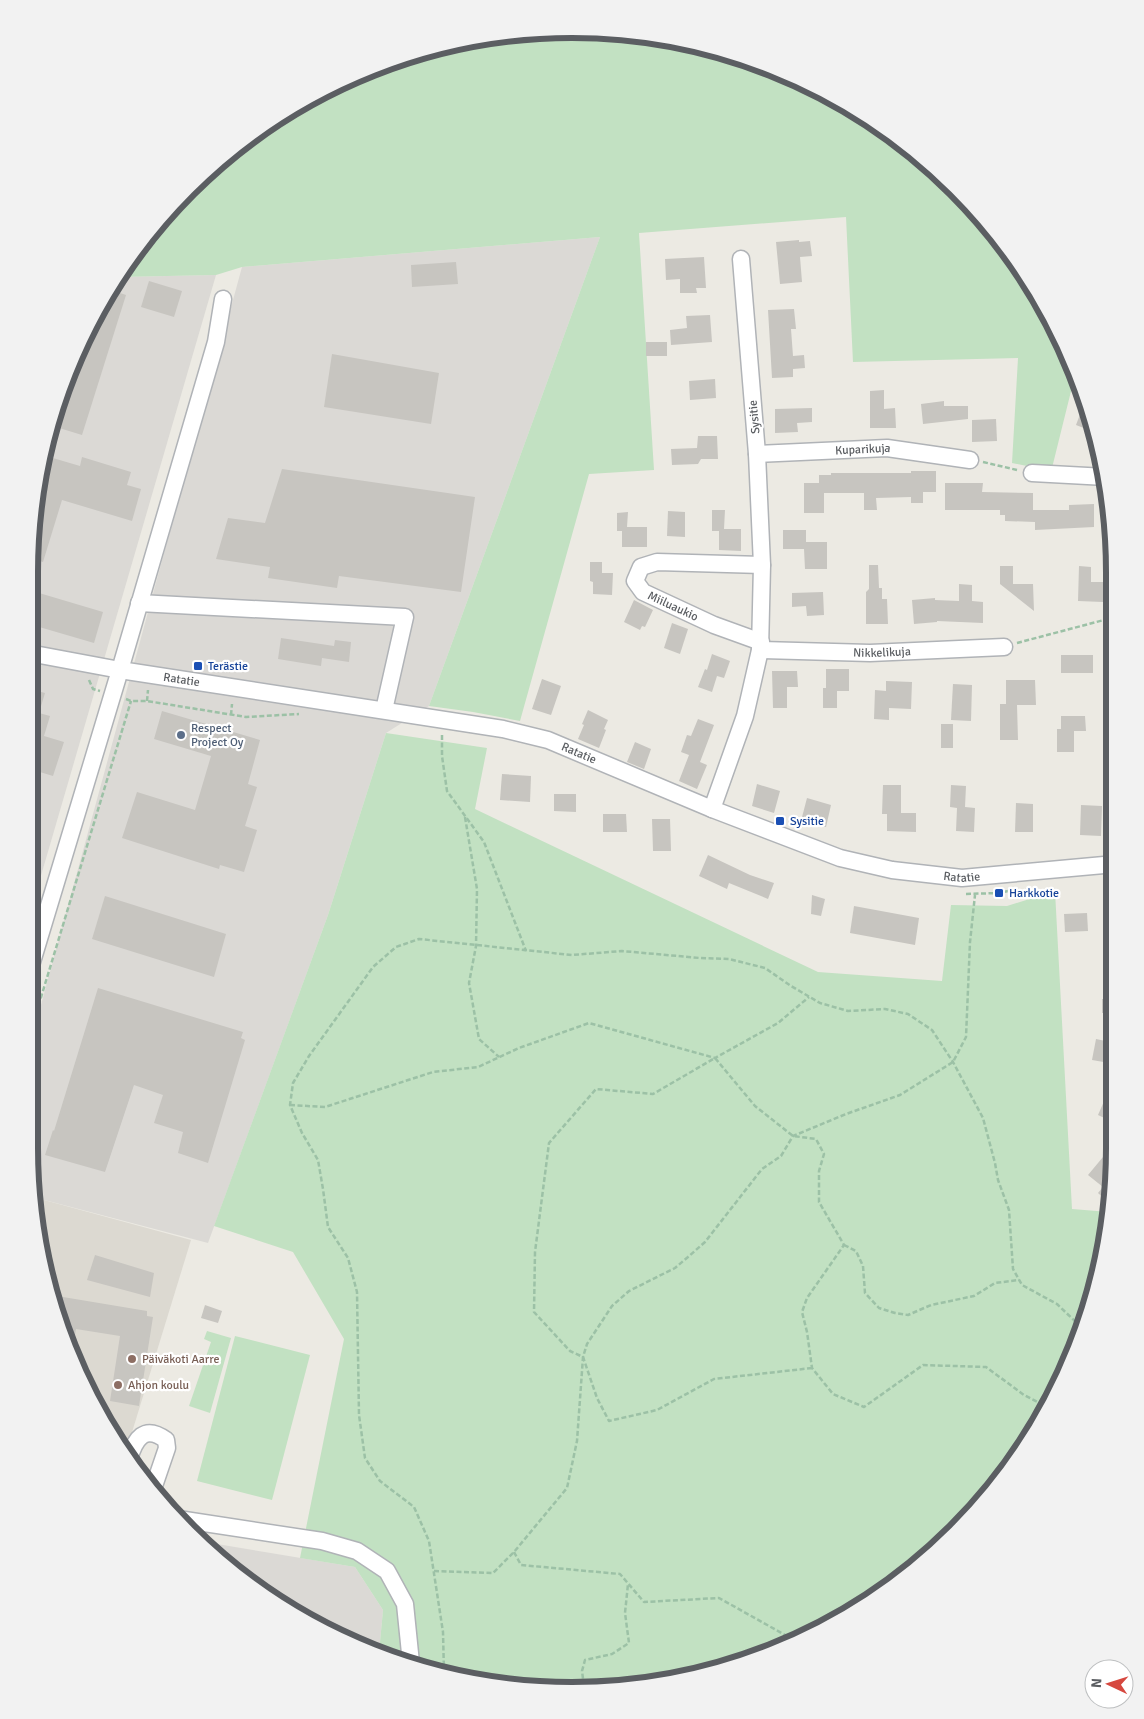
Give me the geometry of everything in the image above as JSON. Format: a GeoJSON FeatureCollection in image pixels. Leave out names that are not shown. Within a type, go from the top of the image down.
{"type":"FeatureCollection","features":[{"type":"Feature","properties":{"kind":"street","name":"Sysitie"},"geometry":{"type":"LineString","coordinates":[[712,808],[745,716],[760,646],[762,565],[757,454],[740,259]]}},
{"type":"Feature","properties":{"kind":"street"},"geometry":{"type":"LineString","coordinates":[[38,942],[113,695],[216,342],[223,299]]}},
{"type":"Feature","properties":{"kind":"street","name":"Kuparikuja"},"geometry":{"type":"LineString","coordinates":[[757,454],[887,448],[970,460]]}},
{"type":"Feature","properties":{"kind":"street"},"geometry":{"type":"LineString","coordinates":[[1032,473],[1098,477]]}},
{"type":"Feature","properties":{"kind":"street","name":"Miiluaukio"},"geometry":{"type":"LineString","coordinates":[[760,646],[643,592],[635,581],[641,567],[657,562],[762,565]]}},
{"type":"Feature","properties":{"kind":"street"},"geometry":{"type":"LineString","coordinates":[[140,603],[405,617],[384,710]]}},
{"type":"Feature","properties":{"kind":"street","name":"Nikkelikuja"},"geometry":{"type":"LineString","coordinates":[[760,646],[870,652],[1004,647]]}},
{"type":"Feature","properties":{"kind":"street","name":"Ratatie"},"geometry":{"type":"LineString","coordinates":[[38,654],[120,670],[503,729],[548,740],[712,808],[840,858],[892,870],[962,878],[1106,865]]}},
{"type":"Feature","properties":{"kind":"street"},"geometry":{"type":"LineString","coordinates":[[132,1450],[136,1440],[142,1435],[159,1435],[166,1440],[167,1448],[156,1481]]}},
{"type":"Feature","properties":{"kind":"street"},"geometry":{"type":"LineString","coordinates":[[190,1521],[322,1541],[358,1551],[387,1571],[405,1604],[410,1656]]}},
{"type":"Feature","properties":{"kind":"path"},"geometry":{"type":"LineString","coordinates":[[970,460],[1032,473]]}},
{"type":"Feature","properties":{"kind":"path"},"geometry":{"type":"LineString","coordinates":[[1004,647],[1106,620]]}},
{"type":"Feature","properties":{"kind":"path"},"geometry":{"type":"LineString","coordinates":[[86,677],[92,683],[93,688],[131,701],[146,701],[231,715],[260,717],[304,714]]}},
{"type":"Feature","properties":{"kind":"path"},"geometry":{"type":"LineString","coordinates":[[146,701],[149,686]]}},
{"type":"Feature","properties":{"kind":"path"},"geometry":{"type":"LineString","coordinates":[[38,1007],[131,701]]}},
{"type":"Feature","properties":{"kind":"path"},"geometry":{"type":"LineString","coordinates":[[231,715],[232,704]]}},
{"type":"Feature","properties":{"kind":"path"},"geometry":{"type":"LineString","coordinates":[[442,732],[442,756],[447,791],[484,842],[526,951]]}},
{"type":"Feature","properties":{"kind":"path"},"geometry":{"type":"LineString","coordinates":[[465,816],[477,889],[476,946],[469,984],[479,1039],[499,1058]]}},
{"type":"Feature","properties":{"kind":"path"},"geometry":{"type":"LineString","coordinates":[[960,894],[999,893],[1018,889]]}},
{"type":"Feature","properties":{"kind":"path"},"geometry":{"type":"LineString","coordinates":[[434,1571],[493,1573],[514,1552],[567,1488],[577,1441],[583,1357],[588,1344],[612,1306],[629,1291],[675,1268],[699,1247],[762,1169],[781,1156],[793,1136],[900,1094],[953,1062],[966,1037],[970,942],[975,895]]}},
{"type":"Feature","properties":{"kind":"path"},"geometry":{"type":"LineString","coordinates":[[444,1665],[443,1632],[430,1541],[414,1507],[380,1481],[365,1458],[359,1415],[357,1292],[348,1258],[328,1227],[318,1160],[302,1133],[290,1105],[294,1083],[309,1056],[373,967],[396,947],[419,939],[572,955],[622,951],[729,959],[765,968],[820,1003],[848,1011],[885,1009],[908,1014],[932,1030],[953,1062],[983,1118],[996,1164],[998,1180],[1010,1210],[1013,1269],[1019,1280],[1022,1285],[1057,1304],[1077,1323]]}},
{"type":"Feature","properties":{"kind":"path"},"geometry":{"type":"LineString","coordinates":[[583,1357],[570,1352],[534,1312],[535,1252],[549,1143],[596,1089],[653,1094],[778,1023],[810,997]]}},
{"type":"Feature","properties":{"kind":"path"},"geometry":{"type":"LineString","coordinates":[[290,1105],[325,1108],[433,1072],[478,1067],[519,1048],[589,1023],[715,1058],[754,1106],[793,1136],[816,1139],[824,1154],[819,1171],[819,1202],[844,1245],[856,1251],[863,1266],[866,1293],[878,1308],[895,1314],[908,1315],[931,1305],[974,1296],[995,1283],[1019,1280]]}},
{"type":"Feature","properties":{"kind":"path"},"geometry":{"type":"LineString","coordinates":[[844,1245],[807,1298],[802,1312],[812,1368],[834,1394],[864,1407],[923,1365],[986,1367],[1024,1395],[1040,1404]]}},
{"type":"Feature","properties":{"kind":"path"},"geometry":{"type":"LineString","coordinates":[[583,1357],[597,1398],[609,1421],[656,1410],[714,1380],[812,1368]]}},
{"type":"Feature","properties":{"kind":"path"},"geometry":{"type":"LineString","coordinates":[[514,1552],[521,1565],[620,1574],[644,1602],[719,1598],[787,1636]]}},
{"type":"Feature","properties":{"kind":"path"},"geometry":{"type":"LineString","coordinates":[[583,1681],[582,1672],[585,1660],[612,1654],[629,1643],[625,1614],[628,1582]]}},
{"type":"Feature","properties":{"kind":"shaded area"},"geometry":{"type":"Polygon","coordinates":[[[600,237],[429,706],[386,733],[328,915],[208,1243],[40,1199],[38,1147],[38,1016],[242,267],[600,237]]]}},
{"type":"Feature","properties":{"kind":"shaded area"},"geometry":{"type":"Polygon","coordinates":[[[216,275],[38,886],[38,572],[42,502],[56,434],[78,367],[109,305],[127,277],[216,275]]]}},
{"type":"Feature","properties":{"kind":"shaded area","name":"Ahjon koulu"},"geometry":{"type":"Polygon","coordinates":[[[40,1199],[191,1240],[128,1444],[109,1414],[93,1383],[78,1352],[66,1319],[48,1251],[40,1199]]]}},
{"type":"Feature","properties":{"kind":"shaded area"},"geometry":{"type":"Polygon","coordinates":[[[214,1544],[355,1567],[383,1610],[380,1646],[305,1610],[247,1571],[214,1544]]]}},
{"type":"Feature","properties":{"kind":"green space"},"geometry":{"type":"Polygon","coordinates":[[[537,39],[607,39],[642,42],[710,56],[777,78],[839,109],[897,148],[950,194],[996,247],[1035,305],[1066,367],[1073,385],[1052,468],[1012,463],[1018,358],[853,362],[846,217],[639,233],[654,470],[589,474],[520,721],[429,706],[600,237],[242,267],[216,275],[127,277],[148,247],[194,194],[247,148],[305,109],[367,78],[400,66],[468,48],[502,42],[537,39]]]}},
{"type":"Feature","properties":{"kind":"green space"},"geometry":{"type":"Polygon","coordinates":[[[386,733],[487,748],[475,809],[818,972],[942,981],[951,905],[1007,906],[1055,891],[1072,1209],[1102,1211],[1102,1217],[1088,1285],[1078,1319],[1066,1352],[1051,1383],[1035,1414],[1016,1444],[974,1499],[950,1525],[897,1571],[839,1610],[777,1641],[744,1653],[676,1671],[642,1677],[607,1680],[572,1682],[537,1680],[502,1677],[468,1671],[434,1663],[380,1646],[383,1610],[355,1567],[300,1558],[344,1339],[293,1252],[214,1226],[328,915],[386,733]]]}},
{"type":"Feature","properties":{"kind":"green space"},"geometry":{"type":"Polygon","coordinates":[[[207,1331],[231,1338],[210,1413],[189,1406],[211,1342],[204,1339],[207,1331]]]}},
{"type":"Feature","properties":{"kind":"green space"},"geometry":{"type":"Polygon","coordinates":[[[235,1336],[310,1355],[272,1500],[197,1481],[235,1336]]]}},
{"type":"Feature","properties":{"kind":"building"},"geometry":{"type":"Polygon","coordinates":[[[799,240],[799,242],[810,241],[812,256],[800,257],[802,282],[780,284],[776,242],[799,240]]]}},
{"type":"Feature","properties":{"kind":"building"},"geometry":{"type":"Polygon","coordinates":[[[704,257],[706,288],[696,288],[697,293],[680,293],[680,279],[666,280],[665,259],[704,257]]]}},
{"type":"Feature","properties":{"kind":"building"},"geometry":{"type":"Polygon","coordinates":[[[456,262],[458,284],[412,287],[411,265],[456,262]]]}},
{"type":"Feature","properties":{"kind":"building"},"geometry":{"type":"Polygon","coordinates":[[[149,281],[182,291],[174,317],[141,307],[149,281]]]}},
{"type":"Feature","properties":{"kind":"building"},"geometry":{"type":"Polygon","coordinates":[[[117,292],[126,295],[82,435],[58,428],[78,367],[117,292]]]}},
{"type":"Feature","properties":{"kind":"building"},"geometry":{"type":"Polygon","coordinates":[[[794,309],[796,329],[791,329],[793,356],[804,355],[805,368],[793,369],[793,377],[772,378],[768,310],[794,309]]]}},
{"type":"Feature","properties":{"kind":"building"},"geometry":{"type":"Polygon","coordinates":[[[710,315],[712,342],[671,345],[670,330],[687,328],[686,316],[710,315]]]}},
{"type":"Feature","properties":{"kind":"building"},"geometry":{"type":"Polygon","coordinates":[[[646,342],[667,342],[667,356],[646,356],[646,342]]]}},
{"type":"Feature","properties":{"kind":"building"},"geometry":{"type":"Polygon","coordinates":[[[332,354],[439,373],[431,424],[324,407],[332,354]]]}},
{"type":"Feature","properties":{"kind":"building"},"geometry":{"type":"Polygon","coordinates":[[[715,379],[716,398],[690,400],[689,381],[715,379]]]}},
{"type":"Feature","properties":{"kind":"building"},"geometry":{"type":"Polygon","coordinates":[[[884,390],[884,409],[895,408],[896,428],[870,428],[870,391],[884,390]]]}},
{"type":"Feature","properties":{"kind":"building"},"geometry":{"type":"Polygon","coordinates":[[[944,401],[944,406],[968,406],[968,419],[923,424],[921,404],[944,401]]]}},
{"type":"Feature","properties":{"kind":"building"},"geometry":{"type":"Polygon","coordinates":[[[812,408],[812,422],[797,423],[798,432],[775,433],[775,409],[812,408]]]}},
{"type":"Feature","properties":{"kind":"building"},"geometry":{"type":"Polygon","coordinates":[[[1081,411],[1087,429],[1076,425],[1081,411]]]}},
{"type":"Feature","properties":{"kind":"building"},"geometry":{"type":"Polygon","coordinates":[[[996,419],[997,441],[972,442],[972,420],[996,419]]]}},
{"type":"Feature","properties":{"kind":"building"},"geometry":{"type":"Polygon","coordinates":[[[698,436],[717,436],[718,459],[701,459],[698,464],[672,465],[671,449],[697,448],[698,436]]]}},
{"type":"Feature","properties":{"kind":"building"},"geometry":{"type":"Polygon","coordinates":[[[51,457],[80,466],[82,457],[131,472],[127,485],[141,489],[132,521],[62,500],[43,562],[38,561],[39,537],[42,502],[51,457]]]}},
{"type":"Feature","properties":{"kind":"building"},"geometry":{"type":"Polygon","coordinates":[[[282,469],[475,497],[461,592],[339,576],[337,588],[268,578],[270,567],[216,559],[228,518],[265,523],[282,469]]]}},
{"type":"Feature","properties":{"kind":"building"},"geometry":{"type":"Polygon","coordinates":[[[911,471],[936,471],[936,492],[923,492],[923,503],[911,503],[911,497],[876,498],[877,510],[864,510],[864,493],[824,493],[824,513],[804,513],[804,483],[819,483],[819,475],[831,475],[831,473],[911,473],[911,471]]]}},
{"type":"Feature","properties":{"kind":"building"},"geometry":{"type":"Polygon","coordinates":[[[945,483],[983,483],[982,492],[1033,493],[1033,510],[1069,510],[1069,505],[1094,504],[1094,527],[1035,530],[1035,522],[1005,521],[1005,515],[1000,515],[1000,510],[945,510],[945,483]]]}},
{"type":"Feature","properties":{"kind":"building"},"geometry":{"type":"Polygon","coordinates":[[[712,510],[725,510],[724,529],[741,529],[741,551],[719,550],[719,531],[712,531],[712,510]]]}},
{"type":"Feature","properties":{"kind":"building"},"geometry":{"type":"Polygon","coordinates":[[[668,511],[685,512],[685,537],[667,536],[668,511]]]}},
{"type":"Feature","properties":{"kind":"building"},"geometry":{"type":"Polygon","coordinates":[[[628,512],[627,527],[647,527],[647,547],[622,547],[622,531],[617,531],[617,513],[628,512]]]}},
{"type":"Feature","properties":{"kind":"building"},"geometry":{"type":"Polygon","coordinates":[[[783,530],[806,530],[806,542],[827,542],[827,569],[805,569],[804,549],[783,549],[783,530]]]}},
{"type":"Feature","properties":{"kind":"building"},"geometry":{"type":"Polygon","coordinates":[[[590,562],[602,562],[602,573],[613,573],[612,595],[593,594],[593,582],[590,581],[590,562]]]}},
{"type":"Feature","properties":{"kind":"building"},"geometry":{"type":"Polygon","coordinates":[[[869,565],[878,565],[879,588],[882,588],[882,599],[887,599],[888,624],[866,624],[866,592],[869,589],[869,565]]]}},
{"type":"Feature","properties":{"kind":"building"},"geometry":{"type":"Polygon","coordinates":[[[1000,566],[1013,566],[1013,584],[1033,584],[1034,611],[1000,584],[1000,566]]]}},
{"type":"Feature","properties":{"kind":"building"},"geometry":{"type":"Polygon","coordinates":[[[1079,566],[1091,567],[1091,582],[1103,582],[1103,602],[1078,601],[1079,566]]]}},
{"type":"Feature","properties":{"kind":"building"},"geometry":{"type":"Polygon","coordinates":[[[959,584],[972,585],[972,601],[983,602],[983,623],[937,621],[914,624],[912,600],[935,598],[935,600],[959,601],[959,584]]]}},
{"type":"Feature","properties":{"kind":"building"},"geometry":{"type":"Polygon","coordinates":[[[823,592],[824,615],[807,616],[806,606],[792,607],[792,593],[823,592]]]}},
{"type":"Feature","properties":{"kind":"building"},"geometry":{"type":"Polygon","coordinates":[[[38,593],[103,612],[94,643],[38,627],[38,593]]]}},
{"type":"Feature","properties":{"kind":"building"},"geometry":{"type":"Polygon","coordinates":[[[634,600],[653,610],[645,627],[642,626],[640,630],[624,622],[634,600]]]}},
{"type":"Feature","properties":{"kind":"building"},"geometry":{"type":"Polygon","coordinates":[[[672,623],[688,629],[680,654],[664,648],[672,623]]]}},
{"type":"Feature","properties":{"kind":"building"},"geometry":{"type":"Polygon","coordinates":[[[281,638],[334,646],[335,640],[351,642],[349,662],[322,658],[321,666],[278,659],[281,638]]]}},
{"type":"Feature","properties":{"kind":"building"},"geometry":{"type":"Polygon","coordinates":[[[712,654],[730,661],[724,678],[717,676],[712,692],[698,687],[705,669],[707,670],[712,654]]]}},
{"type":"Feature","properties":{"kind":"building"},"geometry":{"type":"Polygon","coordinates":[[[1061,655],[1093,655],[1093,673],[1061,673],[1061,655]]]}},
{"type":"Feature","properties":{"kind":"building"},"geometry":{"type":"Polygon","coordinates":[[[826,669],[849,669],[849,691],[837,691],[837,708],[823,708],[823,688],[826,688],[826,669]]]}},
{"type":"Feature","properties":{"kind":"building"},"geometry":{"type":"Polygon","coordinates":[[[772,671],[797,671],[798,687],[787,687],[787,708],[773,708],[772,671]]]}},
{"type":"Feature","properties":{"kind":"building"},"geometry":{"type":"Polygon","coordinates":[[[542,679],[561,686],[551,715],[532,709],[542,679]]]}},
{"type":"Feature","properties":{"kind":"building"},"geometry":{"type":"Polygon","coordinates":[[[1006,680],[1035,680],[1036,705],[1017,705],[1018,740],[1000,740],[1000,704],[1006,704],[1006,680]]]}},
{"type":"Feature","properties":{"kind":"building"},"geometry":{"type":"Polygon","coordinates":[[[886,681],[912,682],[911,709],[889,708],[889,720],[874,719],[875,690],[886,691],[886,681]]]}},
{"type":"Feature","properties":{"kind":"building"},"geometry":{"type":"Polygon","coordinates":[[[953,684],[972,685],[971,721],[951,720],[953,684]]]}},
{"type":"Feature","properties":{"kind":"building"},"geometry":{"type":"Polygon","coordinates":[[[38,691],[45,693],[39,713],[50,716],[44,736],[64,742],[53,776],[38,771],[38,691]]]}},
{"type":"Feature","properties":{"kind":"building"},"geometry":{"type":"Polygon","coordinates":[[[588,710],[608,720],[599,748],[578,739],[588,710]]]}},
{"type":"Feature","properties":{"kind":"building"},"geometry":{"type":"Polygon","coordinates":[[[162,711],[260,740],[248,784],[257,787],[245,826],[257,830],[244,872],[220,865],[219,869],[122,838],[137,792],[195,810],[211,756],[154,739],[162,711]]]}},
{"type":"Feature","properties":{"kind":"building"},"geometry":{"type":"Polygon","coordinates":[[[1061,716],[1085,716],[1086,731],[1074,731],[1074,752],[1057,752],[1057,729],[1061,729],[1061,716]]]}},
{"type":"Feature","properties":{"kind":"building"},"geometry":{"type":"Polygon","coordinates":[[[698,719],[714,725],[700,762],[707,765],[697,789],[679,781],[689,755],[681,752],[687,735],[691,736],[698,719]]]}},
{"type":"Feature","properties":{"kind":"building"},"geometry":{"type":"Polygon","coordinates":[[[941,724],[953,724],[953,748],[941,748],[941,724]]]}},
{"type":"Feature","properties":{"kind":"building"},"geometry":{"type":"Polygon","coordinates":[[[635,742],[651,749],[644,769],[627,762],[635,742]]]}},
{"type":"Feature","properties":{"kind":"building"},"geometry":{"type":"Polygon","coordinates":[[[502,774],[531,776],[530,802],[500,800],[502,774]]]}},
{"type":"Feature","properties":{"kind":"building"},"geometry":{"type":"Polygon","coordinates":[[[757,784],[780,791],[774,813],[752,806],[757,784]]]}},
{"type":"Feature","properties":{"kind":"building"},"geometry":{"type":"Polygon","coordinates":[[[883,785],[901,785],[901,813],[916,813],[916,832],[887,831],[887,814],[882,814],[883,785]]]}},
{"type":"Feature","properties":{"kind":"building"},"geometry":{"type":"Polygon","coordinates":[[[951,785],[966,786],[965,807],[975,808],[974,832],[956,831],[957,808],[950,807],[951,785]]]}},
{"type":"Feature","properties":{"kind":"building"},"geometry":{"type":"Polygon","coordinates":[[[554,794],[576,794],[576,812],[554,811],[554,794]]]}},
{"type":"Feature","properties":{"kind":"building"},"geometry":{"type":"Polygon","coordinates":[[[807,798],[831,805],[826,827],[801,821],[807,798]]]}},
{"type":"Feature","properties":{"kind":"building"},"geometry":{"type":"Polygon","coordinates":[[[1016,803],[1033,804],[1033,832],[1015,832],[1016,803]]]}},
{"type":"Feature","properties":{"kind":"building"},"geometry":{"type":"Polygon","coordinates":[[[1081,805],[1102,806],[1101,836],[1080,835],[1081,805]]]}},
{"type":"Feature","properties":{"kind":"building"},"geometry":{"type":"Polygon","coordinates":[[[603,814],[626,814],[627,832],[603,832],[603,814]]]}},
{"type":"Feature","properties":{"kind":"building"},"geometry":{"type":"Polygon","coordinates":[[[652,819],[670,819],[671,851],[653,851],[652,819]]]}},
{"type":"Feature","properties":{"kind":"building"},"geometry":{"type":"Polygon","coordinates":[[[708,855],[750,875],[774,883],[768,899],[729,883],[727,889],[699,876],[708,855]]]}},
{"type":"Feature","properties":{"kind":"building"},"geometry":{"type":"Polygon","coordinates":[[[812,895],[825,899],[821,916],[811,914],[812,895]]]}},
{"type":"Feature","properties":{"kind":"building"},"geometry":{"type":"Polygon","coordinates":[[[105,896],[226,934],[214,977],[92,939],[105,896]]]}},
{"type":"Feature","properties":{"kind":"building"},"geometry":{"type":"Polygon","coordinates":[[[854,906],[919,918],[915,945],[850,933],[854,906]]]}},
{"type":"Feature","properties":{"kind":"building"},"geometry":{"type":"Polygon","coordinates":[[[1087,913],[1088,931],[1065,932],[1064,914],[1087,913]]]}},
{"type":"Feature","properties":{"kind":"building"},"geometry":{"type":"Polygon","coordinates":[[[98,988],[243,1032],[241,1038],[245,1040],[208,1163],[178,1153],[183,1132],[154,1123],[163,1095],[134,1085],[105,1172],[45,1155],[98,988]]]}},
{"type":"Feature","properties":{"kind":"building"},"geometry":{"type":"Polygon","coordinates":[[[1102,999],[1106,999],[1106,1013],[1102,1013],[1102,999]]]}},
{"type":"Feature","properties":{"kind":"building"},"geometry":{"type":"Polygon","coordinates":[[[1096,1039],[1106,1041],[1106,1062],[1092,1060],[1096,1039]]]}},
{"type":"Feature","properties":{"kind":"building"},"geometry":{"type":"Polygon","coordinates":[[[1105,1099],[1106,1099],[1106,1119],[1098,1115],[1105,1099]]]}},
{"type":"Feature","properties":{"kind":"building"},"geometry":{"type":"Polygon","coordinates":[[[1103,1157],[1106,1160],[1104,1198],[1098,1193],[1103,1187],[1088,1175],[1103,1157]]]}},
{"type":"Feature","properties":{"kind":"building"},"geometry":{"type":"Polygon","coordinates":[[[95,1255],[154,1273],[150,1297],[87,1280],[95,1255]]]}},
{"type":"Feature","properties":{"kind":"building"},"geometry":{"type":"Polygon","coordinates":[[[59,1296],[147,1311],[147,1316],[153,1317],[139,1406],[110,1401],[120,1336],[76,1329],[75,1335],[72,1334],[59,1296]]]}},
{"type":"Feature","properties":{"kind":"building"},"geometry":{"type":"Polygon","coordinates":[[[205,1305],[222,1311],[218,1323],[201,1318],[205,1305]]]}},
{"type":"Feature","properties":{"kind":"place","name":"Terästie"},"geometry":{"type":"Point","coordinates":[198,666]}},
{"type":"Feature","properties":{"kind":"place","name":"Respect Project Oy"},"geometry":{"type":"Point","coordinates":[181,735]}},
{"type":"Feature","properties":{"kind":"place","name":"Sysitie"},"geometry":{"type":"Point","coordinates":[780,821]}},
{"type":"Feature","properties":{"kind":"place","name":"Harkkotie"},"geometry":{"type":"Point","coordinates":[999,893]}},
{"type":"Feature","properties":{"kind":"place","name":"Päiväkoti Aarre"},"geometry":{"type":"Point","coordinates":[132,1359]}},
{"type":"Feature","properties":{"kind":"place","name":"Ahjon koulu"},"geometry":{"type":"Point","coordinates":[118,1385]}}]}
